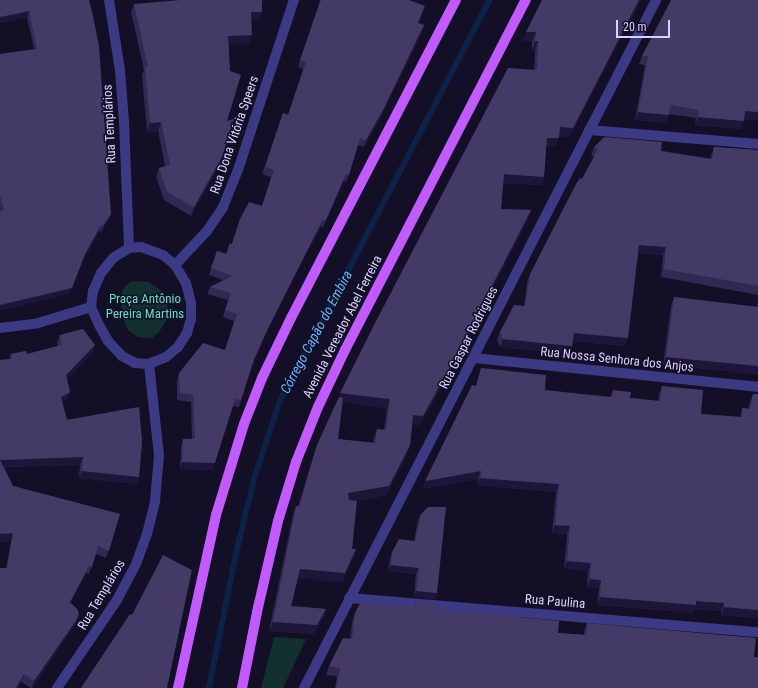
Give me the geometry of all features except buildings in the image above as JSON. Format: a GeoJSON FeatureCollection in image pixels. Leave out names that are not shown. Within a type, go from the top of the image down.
{"type":"FeatureCollection","features":[{"type":"Feature","properties":{"kind":"main road"},"geometry":{"type":"LineString","coordinates":[[178,688],[216,515],[244,424],[262,378],[295,311],[456,0]]}},
{"type":"Feature","properties":{"kind":"main road","name":"Avenida Vereador Abel Ferreira"},"geometry":{"type":"LineString","coordinates":[[242,688],[257,612],[278,521],[296,462],[318,407],[345,350],[526,0]]}},
{"type":"Feature","properties":{"kind":"street","name":"Rua Templários"},"geometry":{"type":"LineString","coordinates":[[109,0],[120,70],[124,122],[129,248]]}},
{"type":"Feature","properties":{"kind":"street","name":"Rua Dona Vitória Speers"},"geometry":{"type":"LineString","coordinates":[[175,265],[207,231],[223,207],[238,170],[294,0]]}},
{"type":"Feature","properties":{"kind":"street","name":"Rua Gaspar Rodrigues"},"geometry":{"type":"LineString","coordinates":[[304,688],[656,0]]}},
{"type":"Feature","properties":{"kind":"street"},"geometry":{"type":"LineString","coordinates":[[589,130],[758,144]]}},
{"type":"Feature","properties":{"kind":"street"},"geometry":{"type":"LineString","coordinates":[[141,247],[151,249],[163,255],[175,265],[186,283],[192,303],[191,319],[187,333],[178,347],[166,357],[149,364],[135,362],[122,356],[108,341],[91,307],[93,290],[101,273],[113,258],[129,248],[141,247]]}},
{"type":"Feature","properties":{"kind":"street"},"geometry":{"type":"LineString","coordinates":[[0,328],[38,323],[91,307]]}},
{"type":"Feature","properties":{"kind":"street","name":"Rua Nossa Senhora dos Anjos"},"geometry":{"type":"LineString","coordinates":[[474,358],[758,387]]}},
{"type":"Feature","properties":{"kind":"street","name":"Rua Templários"},"geometry":{"type":"LineString","coordinates":[[57,688],[117,600],[136,564],[147,534],[155,501],[158,456],[149,364]]}},
{"type":"Feature","properties":{"kind":"street","name":"Rua Paulina"},"geometry":{"type":"LineString","coordinates":[[349,598],[758,632]]}},
{"type":"Feature","properties":{"kind":"green space","name":"Praça Antônio Pereira Martins"},"geometry":{"type":"Polygon","coordinates":[[[132,281],[149,282],[162,291],[168,301],[166,321],[159,332],[152,338],[138,337],[128,330],[124,321],[121,294],[125,286],[132,281]]]}},
{"type":"Feature","properties":{"kind":"green space"},"geometry":{"type":"Polygon","coordinates":[[[274,637],[306,639],[283,688],[261,688],[274,637]]]}},
{"type":"Feature","properties":{"kind":"waterway","name":"Córrego Capão do Embira"},"geometry":{"type":"LineString","coordinates":[[209,688],[236,554],[254,479],[280,401],[490,0]]}}]}
